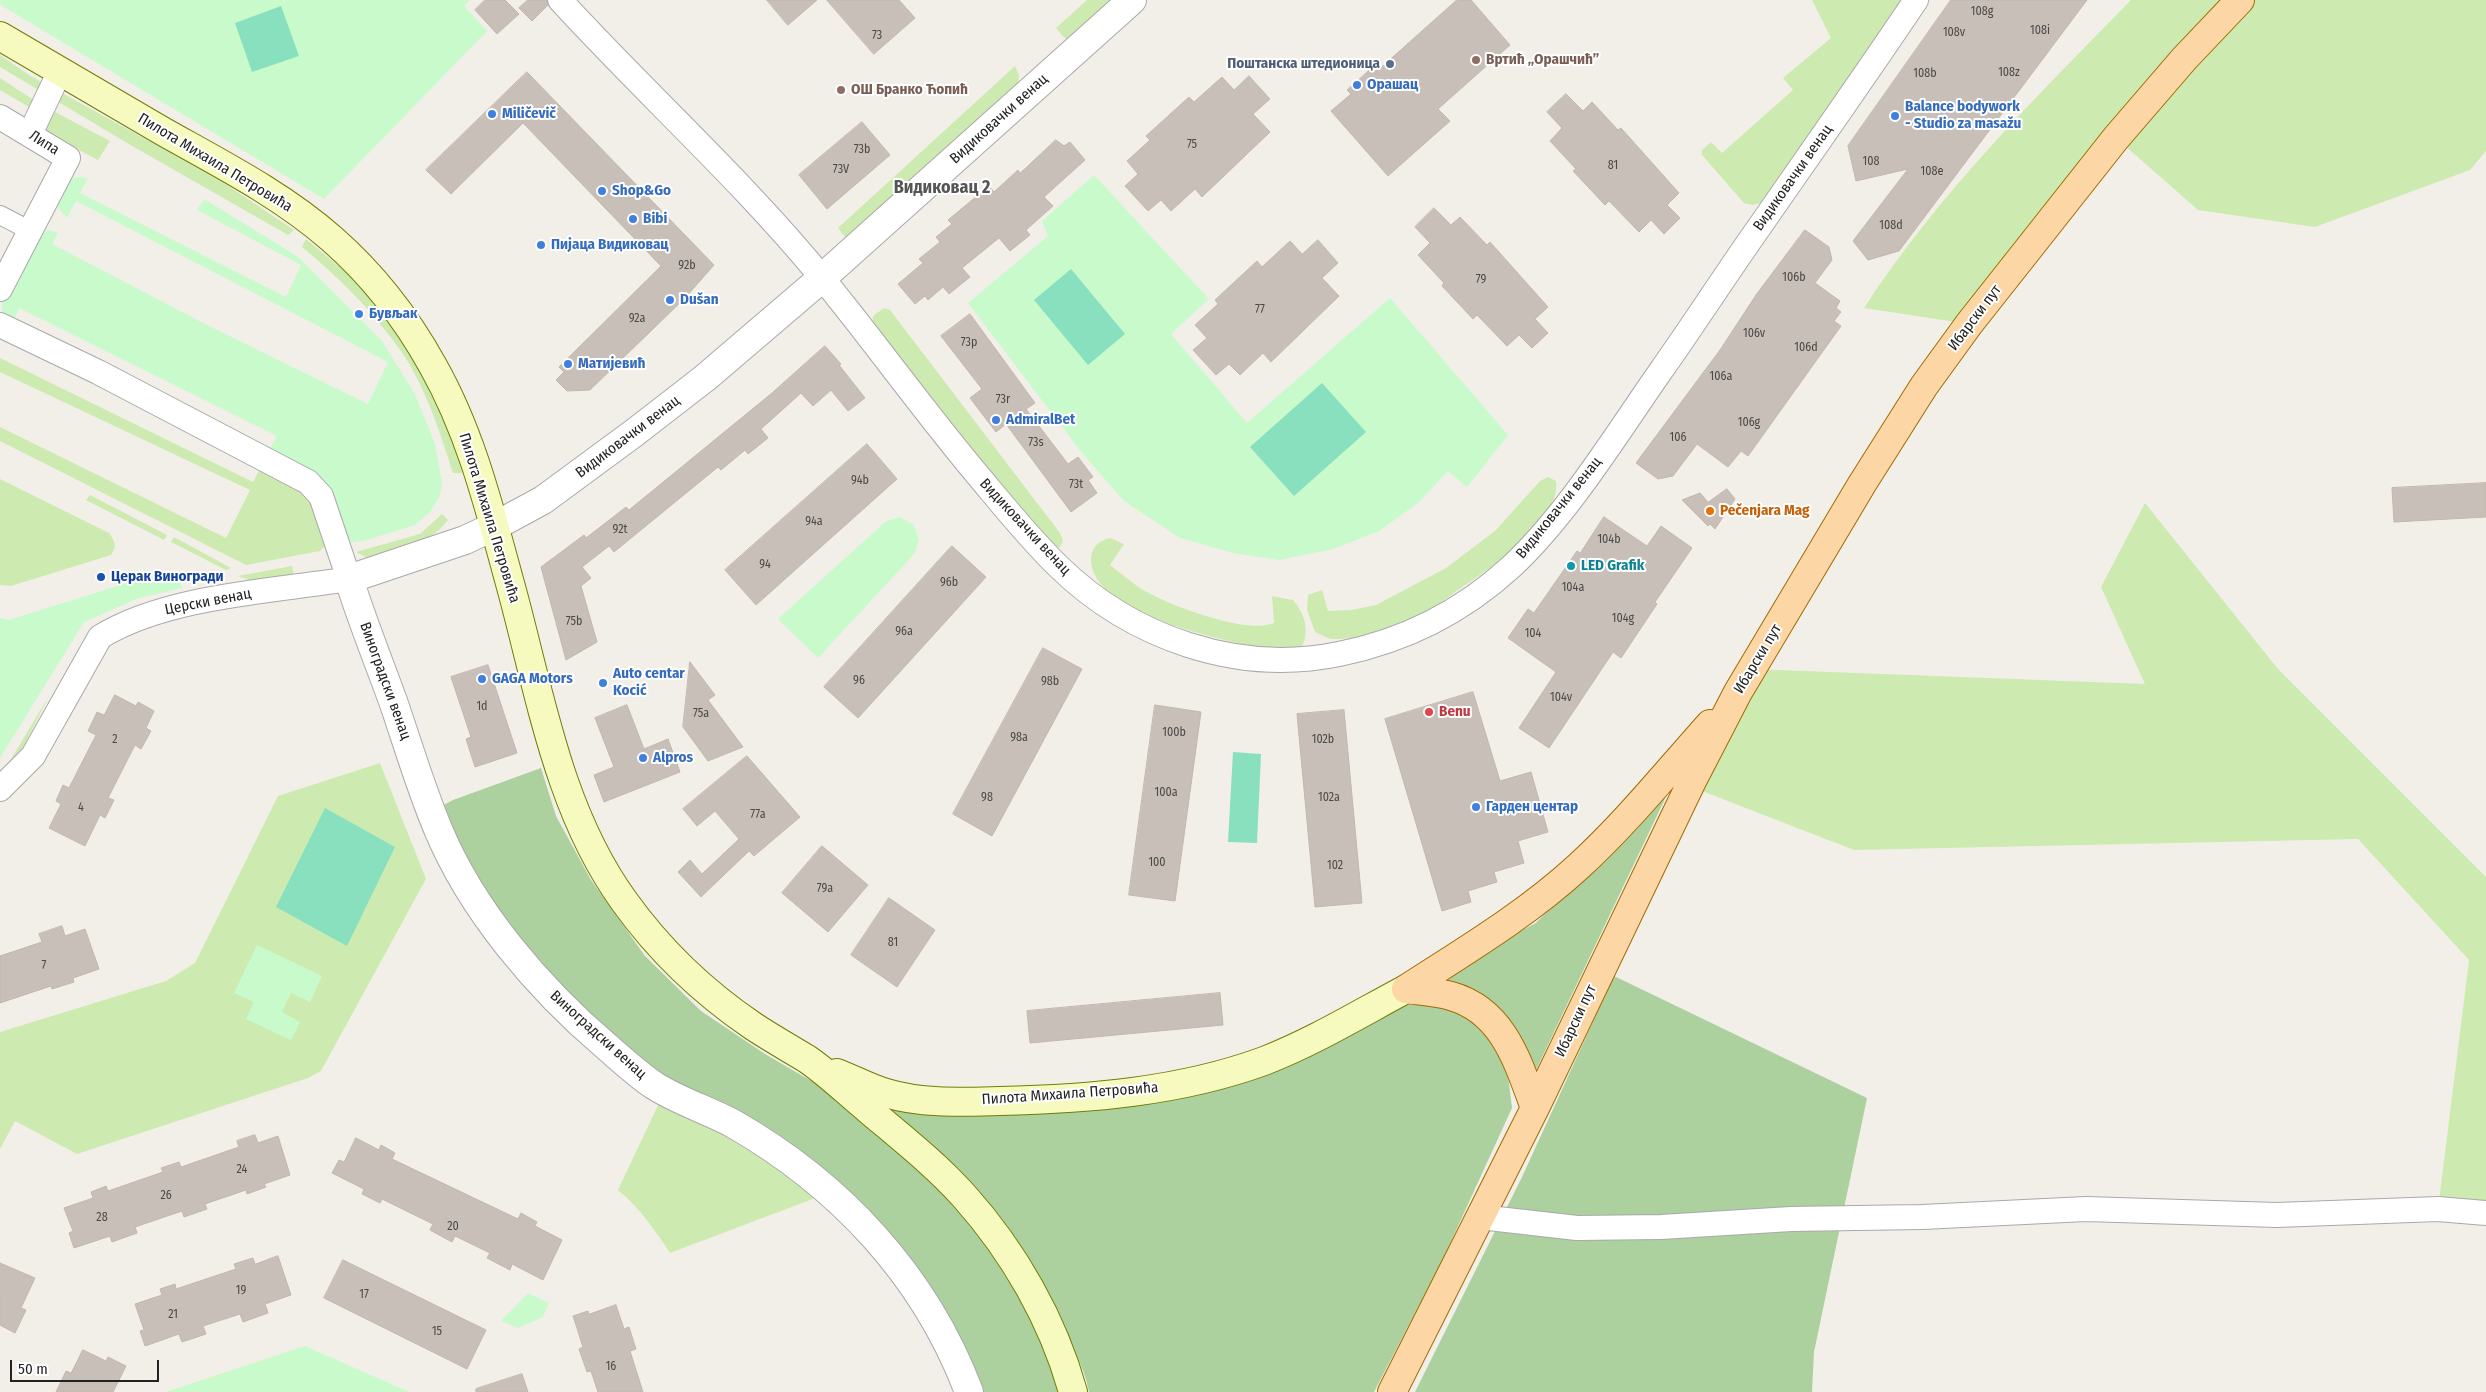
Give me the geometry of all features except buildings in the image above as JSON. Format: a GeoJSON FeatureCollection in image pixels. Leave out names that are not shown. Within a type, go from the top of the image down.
{"type":"FeatureCollection","features":[{"type":"Feature","properties":{"kind":"main road","name":"Ибарски пут"},"geometry":{"type":"LineString","coordinates":[[1392,1392],[1535,1108],[1684,795],[1738,692],[1887,443],[1969,324],[2116,138],[2184,59],[2240,0]]}},
{"type":"Feature","properties":{"kind":"main road","name":"Пилота Михаила Петровића"},"geometry":{"type":"LineString","coordinates":[[0,36],[266,191],[318,228],[344,251],[378,287],[413,332],[435,370],[454,406],[474,457],[495,526],[561,772],[573,804],[603,868],[622,898],[645,928],[701,987],[752,1025],[810,1061],[918,1152],[965,1197],[1025,1278],[1038,1302],[1066,1368],[1073,1392]]}},
{"type":"Feature","properties":{"kind":"main road"},"geometry":{"type":"LineString","coordinates":[[1406,989],[1518,915],[1578,867],[1610,837],[1738,692]]}},
{"type":"Feature","properties":{"kind":"main road"},"geometry":{"type":"LineString","coordinates":[[1406,989],[1453,996],[1485,1014],[1499,1028],[1512,1048],[1535,1108]]}},
{"type":"Feature","properties":{"kind":"main road","name":"Пилота Михаила Петровића"},"geometry":{"type":"LineString","coordinates":[[810,1061],[886,1093],[950,1102],[1034,1100],[1140,1091],[1224,1074],[1266,1060],[1312,1039],[1406,989]]}},
{"type":"Feature","properties":{"kind":"street","name":"Видиковачки венац"},"geometry":{"type":"LineString","coordinates":[[560,0],[695,138],[822,278],[950,442],[1023,528],[1062,570],[1092,594],[1133,622],[1158,635],[1186,646],[1211,652],[1263,660],[1302,660],[1362,649],[1424,627],[1453,612],[1513,565],[1543,532],[1579,487],[1686,336],[1916,0]]}},
{"type":"Feature","properties":{"kind":"street","name":"Видиковачки венац"},"geometry":{"type":"LineString","coordinates":[[495,526],[543,500],[705,378],[822,278],[1132,0]]}},
{"type":"Feature","properties":{"kind":"street"},"geometry":{"type":"LineString","coordinates":[[30,134],[60,71]]}},
{"type":"Feature","properties":{"kind":"street","name":"Липа"},"geometry":{"type":"LineString","coordinates":[[0,117],[68,158],[0,289]]}},
{"type":"Feature","properties":{"kind":"street"},"geometry":{"type":"LineString","coordinates":[[0,215],[30,230]]}},
{"type":"Feature","properties":{"kind":"street"},"geometry":{"type":"LineString","coordinates":[[0,325],[98,372],[308,482],[321,496],[349,579]]}},
{"type":"Feature","properties":{"kind":"street","name":"Церски венац"},"geometry":{"type":"LineString","coordinates":[[0,789],[33,756],[100,637],[117,626],[138,617],[178,607],[244,594],[349,579],[465,540],[495,526]]}},
{"type":"Feature","properties":{"kind":"street","name":"Виноградски венац"},"geometry":{"type":"LineString","coordinates":[[349,579],[437,828],[467,884],[505,941],[550,994],[604,1045],[655,1086],[730,1123],[780,1153],[807,1173],[868,1228],[908,1276],[933,1315],[948,1343],[969,1392]]}},
{"type":"Feature","properties":{"kind":"street"},"geometry":{"type":"LineString","coordinates":[[1480,1218],[1586,1228],[1661,1227],[1791,1219],[1922,1217],[2086,1209],[2277,1215],[2438,1209],[2486,1213]]}},
{"type":"Feature","properties":{"kind":"green space"},"geometry":{"type":"Polygon","coordinates":[[[0,0],[470,0],[464,6],[487,31],[324,199],[4,7],[0,4],[0,0]]]}},
{"type":"Feature","properties":{"kind":"green space"},"geometry":{"type":"Polygon","coordinates":[[[1087,0],[1115,0],[1068,42],[1056,28],[1087,0]]]}},
{"type":"Feature","properties":{"kind":"green space"},"geometry":{"type":"Polygon","coordinates":[[[1812,0],[1902,0],[1761,203],[1753,205],[1744,203],[1702,155],[1702,150],[1711,142],[1722,153],[1793,90],[1783,78],[1831,38],[1812,0]]]}},
{"type":"Feature","properties":{"kind":"green space"},"geometry":{"type":"Polygon","coordinates":[[[2131,0],[2486,0],[2486,151],[2470,170],[2315,227],[2198,210],[2116,138],[1969,324],[1864,308],[1893,266],[1956,186],[2024,110],[2131,0]]]}},
{"type":"Feature","properties":{"kind":"green space"},"geometry":{"type":"Polygon","coordinates":[[[281,6],[299,56],[252,72],[235,23],[281,6]]]}},
{"type":"Feature","properties":{"kind":"green space"},"geometry":{"type":"Polygon","coordinates":[[[0,55],[29,75],[218,179],[294,230],[288,235],[127,143],[0,67],[0,55]]]}},
{"type":"Feature","properties":{"kind":"green space"},"geometry":{"type":"Polygon","coordinates":[[[1015,66],[1019,75],[1018,91],[852,235],[845,237],[838,228],[1015,66]]]}},
{"type":"Feature","properties":{"kind":"green space"},"geometry":{"type":"Polygon","coordinates":[[[0,78],[40,104],[110,141],[98,160],[30,124],[36,111],[0,90],[0,78]]]}},
{"type":"Feature","properties":{"kind":"green space"},"geometry":{"type":"Polygon","coordinates":[[[1094,175],[1209,299],[1171,334],[1247,423],[1390,298],[1508,435],[1467,487],[1448,471],[1418,503],[1379,531],[1333,549],[1279,560],[1233,553],[1180,538],[1124,501],[1082,453],[968,303],[1048,236],[1042,221],[1094,175]]]}},
{"type":"Feature","properties":{"kind":"green space"},"geometry":{"type":"Polygon","coordinates":[[[77,177],[88,178],[80,193],[286,297],[301,265],[197,210],[204,199],[297,256],[382,341],[415,394],[435,444],[442,483],[440,496],[430,512],[415,525],[367,540],[348,543],[269,450],[277,436],[19,308],[13,322],[2,316],[2,299],[39,235],[49,230],[58,233],[52,244],[207,325],[368,404],[388,362],[76,201],[67,218],[58,208],[56,200],[67,179],[77,177]]]}},
{"type":"Feature","properties":{"kind":"green space"},"geometry":{"type":"Polygon","coordinates":[[[306,239],[353,278],[386,318],[426,377],[461,460],[462,473],[453,473],[443,441],[423,391],[398,347],[365,306],[341,281],[302,247],[306,239]]]}},
{"type":"Feature","properties":{"kind":"green space"},"geometry":{"type":"Polygon","coordinates":[[[1071,269],[1125,334],[1088,365],[1034,300],[1071,269]]]}},
{"type":"Feature","properties":{"kind":"green space"},"geometry":{"type":"Polygon","coordinates":[[[884,308],[890,310],[1060,533],[1063,541],[1060,547],[1055,548],[1048,544],[873,323],[873,316],[884,308]]]}},
{"type":"Feature","properties":{"kind":"green space"},"geometry":{"type":"Polygon","coordinates":[[[0,358],[253,482],[260,469],[304,494],[312,506],[325,546],[320,551],[246,565],[0,441],[0,427],[226,538],[250,490],[0,372],[0,358]]]}},
{"type":"Feature","properties":{"kind":"green space"},"geometry":{"type":"Polygon","coordinates":[[[1322,383],[1366,432],[1294,496],[1250,447],[1322,383]]]}},
{"type":"Feature","properties":{"kind":"green space"},"geometry":{"type":"Polygon","coordinates":[[[1548,477],[1556,481],[1555,497],[1547,513],[1535,529],[1502,559],[1432,609],[1397,625],[1354,638],[1332,639],[1315,632],[1307,610],[1308,595],[1322,590],[1328,611],[1351,610],[1376,605],[1446,568],[1496,530],[1540,481],[1548,477]]]}},
{"type":"Feature","properties":{"kind":"green space"},"geometry":{"type":"Polygon","coordinates":[[[0,479],[109,533],[114,544],[111,555],[11,586],[0,585],[0,479]]]}},
{"type":"Feature","properties":{"kind":"green space"},"geometry":{"type":"Polygon","coordinates":[[[90,495],[167,535],[164,540],[86,500],[90,495]]]}},
{"type":"Feature","properties":{"kind":"green space"},"geometry":{"type":"Polygon","coordinates":[[[2145,503],[2278,669],[2486,877],[2486,1213],[2438,1209],[2469,960],[2358,839],[1854,850],[1689,786],[1752,669],[2145,684],[2101,587],[2145,503]]]}},
{"type":"Feature","properties":{"kind":"green space"},"geometry":{"type":"Polygon","coordinates":[[[442,514],[448,520],[440,529],[432,536],[412,546],[369,559],[356,552],[420,534],[442,514]]]}},
{"type":"Feature","properties":{"kind":"green space"},"geometry":{"type":"Polygon","coordinates":[[[899,517],[913,524],[919,539],[915,553],[818,658],[778,619],[885,522],[899,517]]]}},
{"type":"Feature","properties":{"kind":"green space"},"geometry":{"type":"Polygon","coordinates":[[[174,537],[231,568],[226,570],[171,542],[174,537]]]}},
{"type":"Feature","properties":{"kind":"green space"},"geometry":{"type":"Polygon","coordinates":[[[1110,538],[1124,544],[1110,565],[1156,597],[1208,617],[1246,625],[1262,626],[1274,623],[1272,596],[1293,600],[1301,611],[1306,630],[1300,650],[1286,653],[1204,635],[1171,625],[1140,612],[1114,597],[1097,579],[1091,558],[1093,550],[1097,545],[1110,538]]]}},
{"type":"Feature","properties":{"kind":"green space"},"geometry":{"type":"Polygon","coordinates":[[[292,566],[294,576],[255,582],[238,576],[292,566]]]}},
{"type":"Feature","properties":{"kind":"green space"},"geometry":{"type":"Polygon","coordinates":[[[149,576],[165,576],[180,582],[182,588],[139,598],[84,622],[0,758],[0,618],[9,620],[149,576]]]}},
{"type":"Feature","properties":{"kind":"green space"},"geometry":{"type":"Polygon","coordinates":[[[49,696],[15,763],[0,779],[0,770],[8,764],[49,696]]]}},
{"type":"Feature","properties":{"kind":"green space"},"geometry":{"type":"Polygon","coordinates":[[[1233,752],[1261,754],[1257,843],[1228,842],[1233,752]]]}},
{"type":"Feature","properties":{"kind":"green space"},"geometry":{"type":"Polygon","coordinates":[[[380,763],[426,879],[321,1071],[308,1078],[77,1154],[15,1121],[0,1149],[0,1032],[166,981],[195,963],[278,796],[380,763]]]}},
{"type":"Feature","properties":{"kind":"green space"},"geometry":{"type":"Polygon","coordinates":[[[541,768],[556,816],[591,880],[645,956],[701,1011],[765,1054],[820,1086],[947,1193],[989,1241],[1032,1312],[1065,1392],[976,1392],[914,1270],[684,1089],[641,1061],[580,1006],[540,965],[496,910],[438,808],[453,800],[541,768]]]}},
{"type":"Feature","properties":{"kind":"green space"},"geometry":{"type":"Polygon","coordinates":[[[1673,782],[1534,1074],[1510,1029],[1417,986],[1536,923],[1673,782]]]}},
{"type":"Feature","properties":{"kind":"green space"},"geometry":{"type":"Polygon","coordinates":[[[325,808],[395,847],[347,946],[276,907],[325,808]]]}},
{"type":"Feature","properties":{"kind":"green space"},"geometry":{"type":"Polygon","coordinates":[[[257,945],[322,976],[310,1002],[291,993],[282,1012],[300,1022],[291,1040],[246,1019],[254,1002],[234,993],[257,945]]]}},
{"type":"Feature","properties":{"kind":"green space"},"geometry":{"type":"Polygon","coordinates":[[[1614,976],[1867,1098],[1814,1352],[1812,1392],[1415,1392],[1522,1177],[1614,976]]]}},
{"type":"Feature","properties":{"kind":"green space"},"geometry":{"type":"Polygon","coordinates":[[[1436,1003],[1476,1020],[1506,1059],[1512,1108],[1442,1261],[1374,1392],[1089,1392],[1079,1361],[1069,1342],[1020,1253],[983,1196],[947,1158],[877,1103],[1135,1095],[1397,1006],[1436,1003]]]}},
{"type":"Feature","properties":{"kind":"green space"},"geometry":{"type":"Polygon","coordinates":[[[659,1103],[674,1105],[806,1185],[818,1197],[670,1253],[640,1212],[618,1190],[659,1103]]]}},
{"type":"Feature","properties":{"kind":"green space"},"geometry":{"type":"Polygon","coordinates":[[[528,1293],[549,1303],[543,1317],[518,1328],[501,1321],[528,1293]]]}},
{"type":"Feature","properties":{"kind":"green space"},"geometry":{"type":"Polygon","coordinates":[[[305,1346],[409,1392],[166,1392],[305,1346]]]}},
{"type":"Feature","properties":{"kind":"place","name":"Вртић „Орашчић”"},"geometry":{"type":"Point","coordinates":[1476,60]}},
{"type":"Feature","properties":{"kind":"place","name":"Поштанска штедионица"},"geometry":{"type":"Point","coordinates":[1390,64]}},
{"type":"Feature","properties":{"kind":"place","name":"Орашац"},"geometry":{"type":"Point","coordinates":[1357,85]}},
{"type":"Feature","properties":{"kind":"place","name":"ОШ Бранко Ћопић"},"geometry":{"type":"Point","coordinates":[841,90]}},
{"type":"Feature","properties":{"kind":"place","name":"Miličevič"},"geometry":{"type":"Point","coordinates":[492,114]}},
{"type":"Feature","properties":{"kind":"place","name":"Balance bodywork - Studio za masažu"},"geometry":{"type":"Point","coordinates":[1895,116]}},
{"type":"Feature","properties":{"kind":"place","name":"Shop&Go"},"geometry":{"type":"Point","coordinates":[602,191]}},
{"type":"Feature","properties":{"kind":"place","name":"Bibi"},"geometry":{"type":"Point","coordinates":[633,219]}},
{"type":"Feature","properties":{"kind":"place","name":"Пијаца Видиковац"},"geometry":{"type":"Point","coordinates":[541,245]}},
{"type":"Feature","properties":{"kind":"place","name":"Dušan"},"geometry":{"type":"Point","coordinates":[670,300]}},
{"type":"Feature","properties":{"kind":"place","name":"Бувљак"},"geometry":{"type":"Point","coordinates":[359,314]}},
{"type":"Feature","properties":{"kind":"place","name":"Матијевић"},"geometry":{"type":"Point","coordinates":[568,364]}},
{"type":"Feature","properties":{"kind":"place","name":"AdmiralBet"},"geometry":{"type":"Point","coordinates":[996,420]}},
{"type":"Feature","properties":{"kind":"place","name":"Pečenjara Mag"},"geometry":{"type":"Point","coordinates":[1710,511]}},
{"type":"Feature","properties":{"kind":"place","name":"LED Grafik"},"geometry":{"type":"Point","coordinates":[1571,566]}},
{"type":"Feature","properties":{"kind":"place","name":"Церак Виногради"},"geometry":{"type":"Point","coordinates":[101,577]}},
{"type":"Feature","properties":{"kind":"place","name":"GAGA Motors"},"geometry":{"type":"Point","coordinates":[482,679]}},
{"type":"Feature","properties":{"kind":"place","name":"Auto centar Kocić"},"geometry":{"type":"Point","coordinates":[603,683]}},
{"type":"Feature","properties":{"kind":"place","name":"Benu"},"geometry":{"type":"Point","coordinates":[1429,712]}},
{"type":"Feature","properties":{"kind":"place","name":"Alpros"},"geometry":{"type":"Point","coordinates":[643,758]}},
{"type":"Feature","properties":{"kind":"place","name":"Гарден центар"},"geometry":{"type":"Point","coordinates":[1476,807]}},
{"type":"Feature","properties":{"kind":"district","name":"Видиковац 2"},"geometry":{"type":"Point","coordinates":[942,188]}}]}
